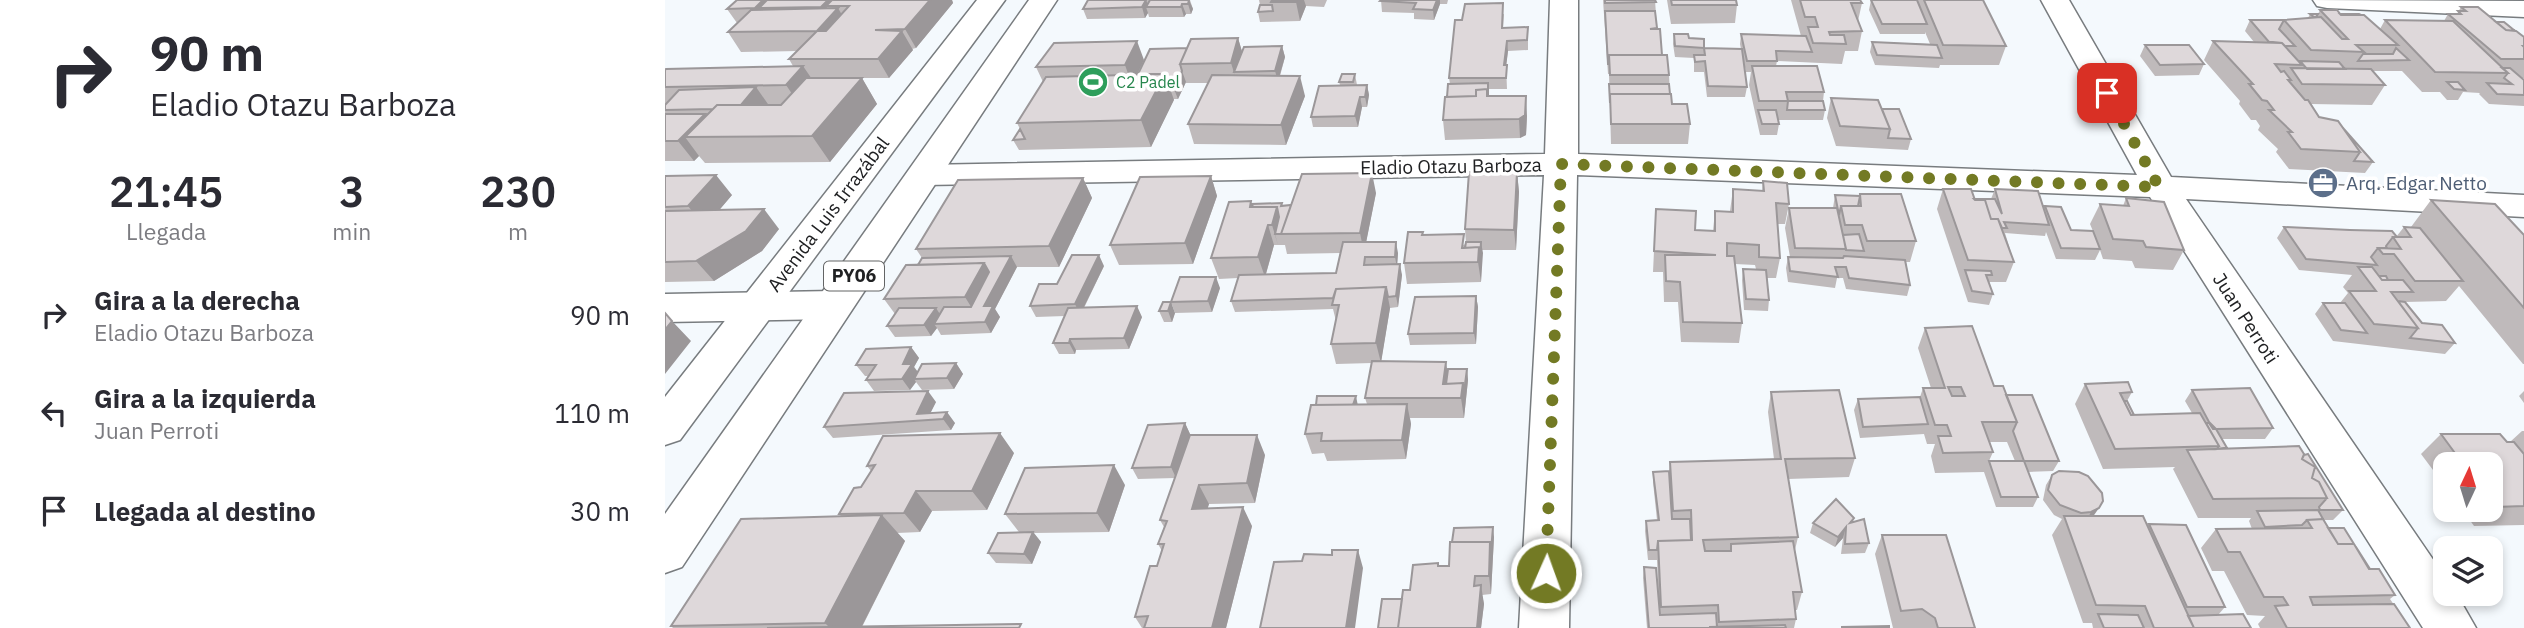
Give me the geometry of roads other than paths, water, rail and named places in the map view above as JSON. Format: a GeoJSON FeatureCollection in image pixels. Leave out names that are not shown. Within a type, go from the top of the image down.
{"type":"FeatureCollection","features":[{"type":"Feature","properties":{"kind":"main road","name":"Avenida Luis Irrazábal"},"geometry":{"type":"LineString","coordinates":[[665,428],[991,0]]}},
{"type":"Feature","properties":{"kind":"main road","name":"PY06"},"geometry":{"type":"LineString","coordinates":[[665,552],[1043,0]]}},
{"type":"Feature","properties":{"kind":"main road"},"geometry":{"type":"LineString","coordinates":[[1544,628],[1561,164],[1564,0]]}},
{"type":"Feature","properties":{"kind":"main road","name":"Juan Perroti"},"geometry":{"type":"LineString","coordinates":[[2055,0],[2159,187],[2451,628]]}},
{"type":"Feature","properties":{"kind":"main road"},"geometry":{"type":"LineString","coordinates":[[2327,0],[2524,9]]}},
{"type":"Feature","properties":{"kind":"main road","name":"Eladio Otazu Barboza"},"geometry":{"type":"LineString","coordinates":[[923,175],[1561,164],[2159,187],[2524,206]]}},
{"type":"Feature","properties":{"kind":"main road"},"geometry":{"type":"LineString","coordinates":[[665,308],[834,305]]}},
{"type":"Feature","properties":{"kind":"place","name":"C2 Padel"},"geometry":{"type":"Point","coordinates":[1093,82]}},
{"type":"Feature","properties":{"kind":"place","name":"Arq. Edgar Netto"},"geometry":{"type":"Point","coordinates":[2323,183]}}]}
